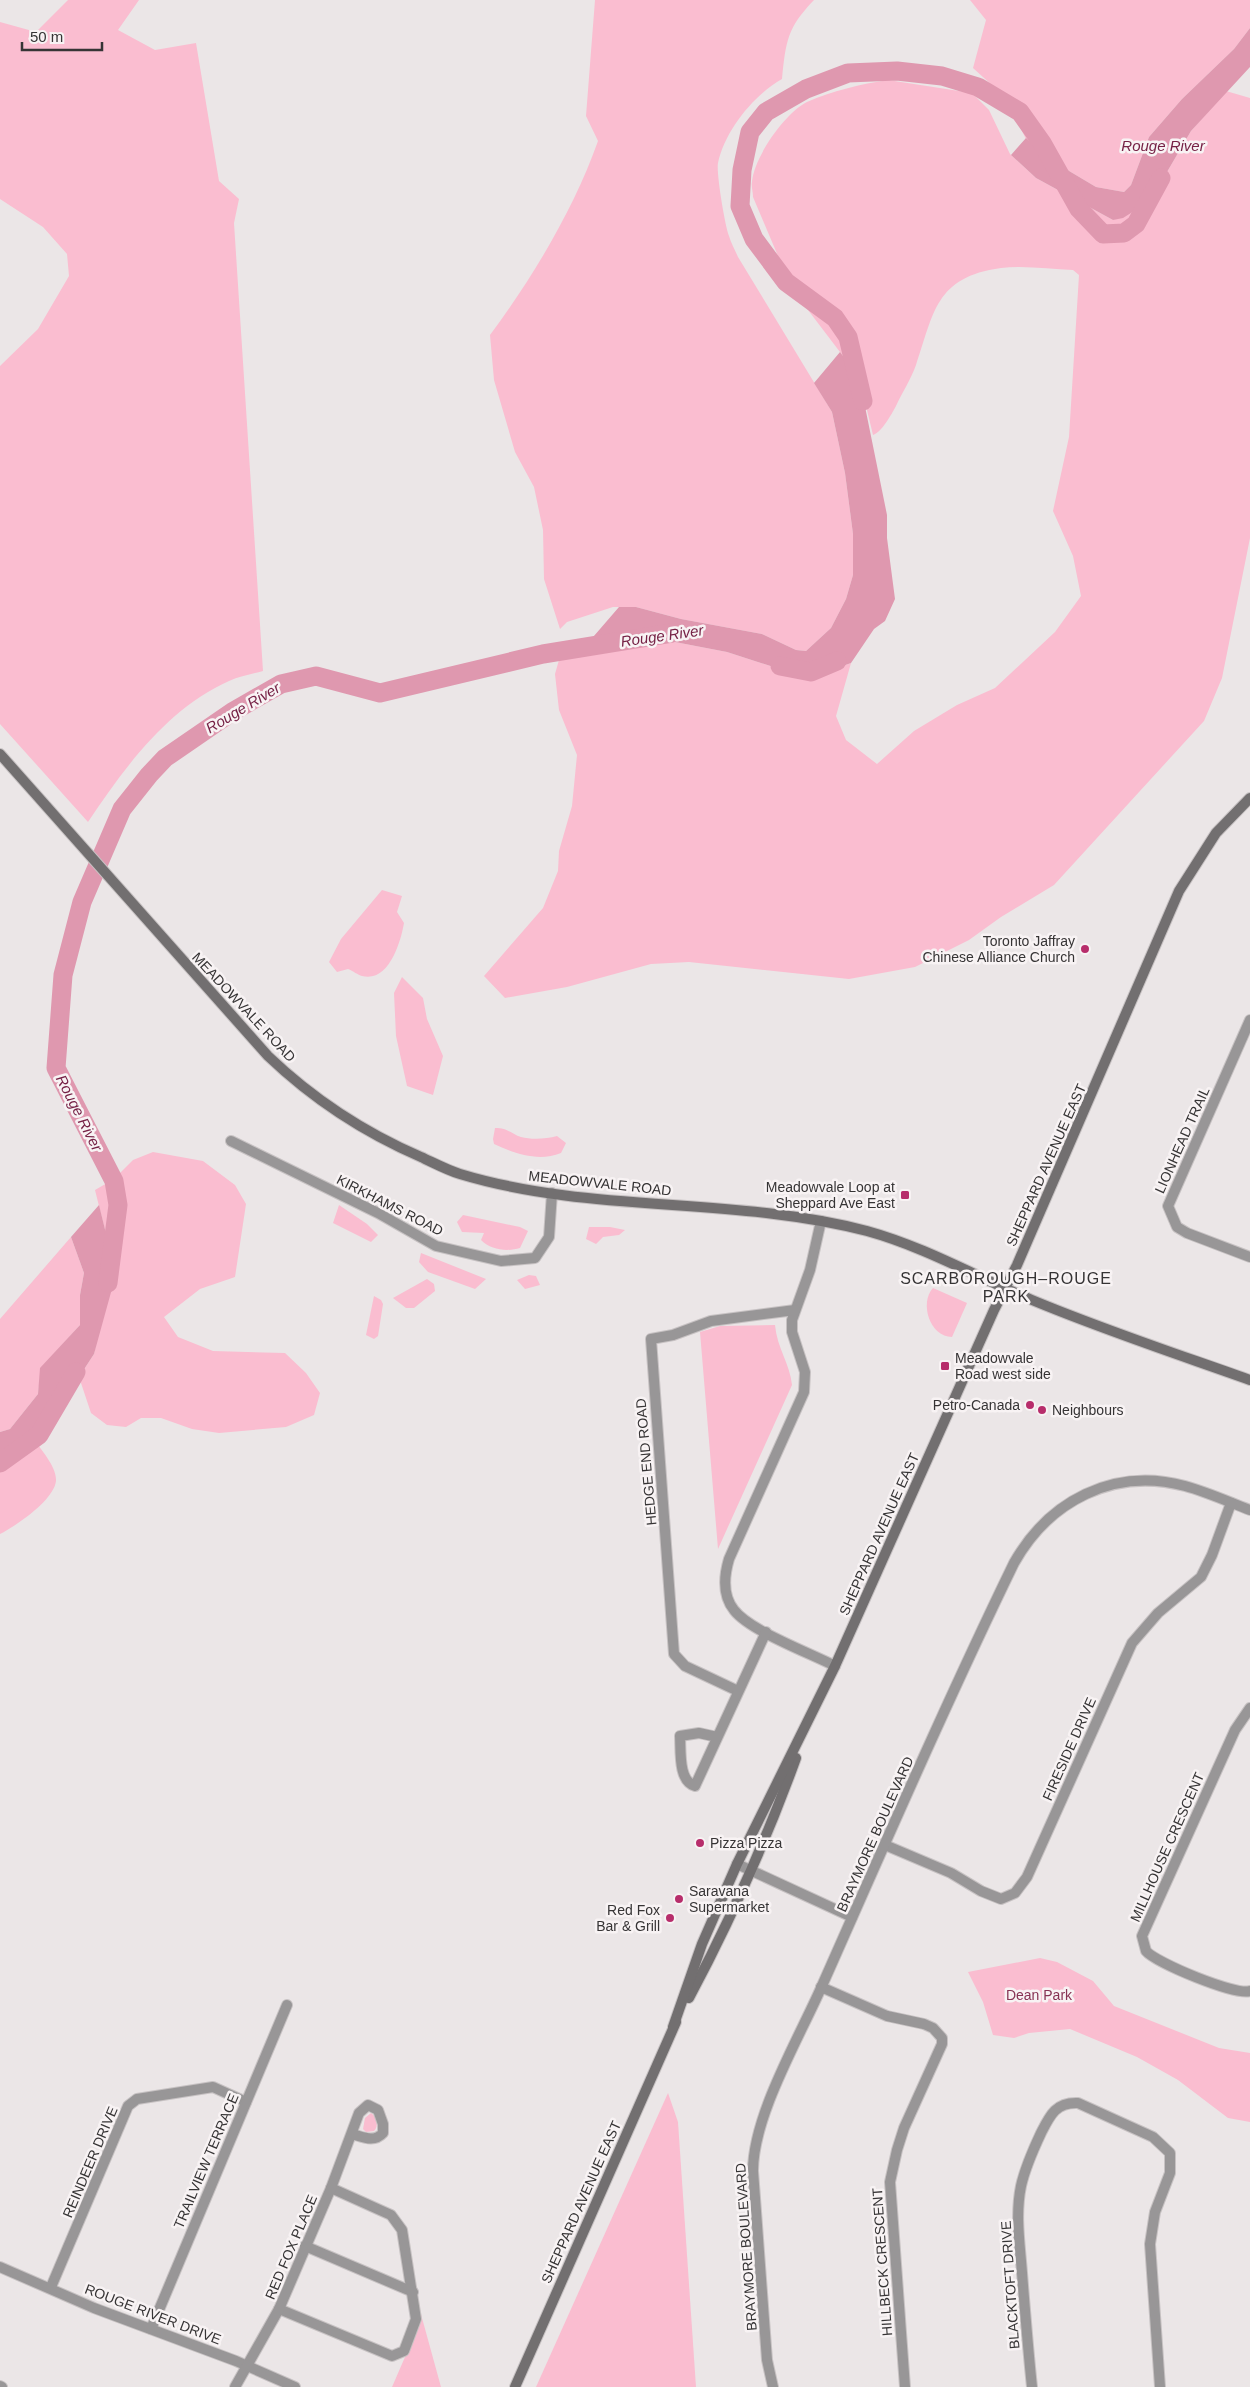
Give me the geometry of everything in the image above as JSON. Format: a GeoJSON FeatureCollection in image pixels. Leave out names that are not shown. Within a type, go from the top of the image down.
{"type":"FeatureCollection","features":[{"type":"Feature","properties":{"kind":"main road","name":"MEADOWVALE ROAD"},"geometry":{"type":"LineString","coordinates":[[0,754],[268,1056],[290,1076],[342,1116],[394,1146],[459,1174],[552,1193],[766,1213],[821,1222],[879,1235],[984,1276],[1087,1322],[1250,1380]]}},
{"type":"Feature","properties":{"kind":"main road","name":"SHEPPARD AVENUE EAST"},"geometry":{"type":"LineString","coordinates":[[673,2028],[702,1944],[737,1864],[835,1666],[1006,1287],[1179,891],[1216,834],[1250,798]]}},
{"type":"Feature","properties":{"kind":"main road","name":"SHEPPARD AVENUE EAST"},"geometry":{"type":"LineString","coordinates":[[514,2387],[673,2028],[713,1952],[774,1819],[810,1719]]}},
{"type":"Feature","properties":{"kind":"street","name":"LIONHEAD TRAIL"},"geometry":{"type":"LineString","coordinates":[[1250,1020],[1168,1206],[1177,1227],[1187,1233],[1250,1257]]}},
{"type":"Feature","properties":{"kind":"street","name":"KIRKHAMS ROAD"},"geometry":{"type":"LineString","coordinates":[[232,1141],[378,1213],[436,1246],[501,1261],[535,1258],[549,1237],[552,1193]]}},
{"type":"Feature","properties":{"kind":"street"},"geometry":{"type":"LineString","coordinates":[[821,1222],[810,1270],[795,1310],[792,1332],[806,1372],[804,1392],[729,1559],[725,1573],[725,1590],[733,1610],[749,1623],[835,1666]]}},
{"type":"Feature","properties":{"kind":"street","name":"HEDGE END ROAD"},"geometry":{"type":"LineString","coordinates":[[738,1691],[684,1666],[674,1654],[651,1339],[673,1335],[711,1322],[795,1310]]}},
{"type":"Feature","properties":{"kind":"street","name":"BRAYMORE BOULEVARD"},"geometry":{"type":"LineString","coordinates":[[773,2387],[768,2360],[753,2154],[764,2114],[852,1917],[1020,1552],[1037,1529],[1055,1512],[1090,1491],[1131,1482],[1165,1482],[1185,1486],[1250,1510]]}},
{"type":"Feature","properties":{"kind":"street","name":"FIRESIDE DRIVE"},"geometry":{"type":"LineString","coordinates":[[885,1845],[951,1873],[988,1895],[1001,1899],[1011,1897],[1016,1893],[1027,1877],[1132,1643],[1158,1613],[1200,1577],[1212,1555],[1231,1503]]}},
{"type":"Feature","properties":{"kind":"street"},"geometry":{"type":"LineString","coordinates":[[717,1737],[699,1733],[680,1736],[684,1778],[689,1784],[695,1786],[766,1632]]}},
{"type":"Feature","properties":{"kind":"street","name":"MILLHOUSE CRESCENT"},"geometry":{"type":"LineString","coordinates":[[1250,1708],[1235,1730],[1144,1927],[1142,1936],[1146,1951],[1159,1961],[1235,1992],[1250,1991]]}},
{"type":"Feature","properties":{"kind":"street"},"geometry":{"type":"LineString","coordinates":[[737,1864],[852,1917]]}},
{"type":"Feature","properties":{"kind":"street","name":"HILLBECK CRESCENT"},"geometry":{"type":"LineString","coordinates":[[821,1987],[887,2016],[924,2024],[933,2028],[942,2038],[942,2044],[896,2150],[890,2182],[905,2387]]}},
{"type":"Feature","properties":{"kind":"street","name":"TRAILVIEW TERRACE"},"geometry":{"type":"LineString","coordinates":[[151,2328],[287,2005]]}},
{"type":"Feature","properties":{"kind":"street","name":"REINDEER DRIVE"},"geometry":{"type":"LineString","coordinates":[[51,2287],[128,2106],[137,2099],[213,2087],[246,2102]]}},
{"type":"Feature","properties":{"kind":"street","name":"BLACKTOFT DRIVE"},"geometry":{"type":"LineString","coordinates":[[1032,2387],[1018,2228],[1020,2188],[1024,2172],[1052,2112],[1060,2104],[1068,2102],[1078,2103],[1137,2128],[1161,2142],[1170,2153],[1170,2173],[1155,2212],[1150,2244],[1160,2387]]}},
{"type":"Feature","properties":{"kind":"street","name":"RED FOX PLACE"},"geometry":{"type":"LineString","coordinates":[[236,2387],[279,2309],[352,2134]]}},
{"type":"Feature","properties":{"kind":"street"},"geometry":{"type":"LineString","coordinates":[[279,2309],[392,2356],[404,2351],[413,2332],[416,2319],[402,2230],[391,2215],[331,2188]]}},
{"type":"Feature","properties":{"kind":"street"},"geometry":{"type":"LineString","coordinates":[[305,2246],[413,2292]]}},
{"type":"Feature","properties":{"kind":"street","name":"ROUGE RIVER DRIVE"},"geometry":{"type":"LineString","coordinates":[[0,2267],[51,2287],[94,2308],[151,2328],[295,2387]]}},
{"type":"Feature","properties":{"kind":"green space"},"geometry":{"type":"Polygon","coordinates":[[[68,0],[139,0],[118,30],[155,50],[196,43],[219,181],[239,199],[234,223],[263,671],[233,679],[207,693],[167,723],[132,761],[88,822],[0,724],[0,366],[38,329],[69,276],[67,254],[43,227],[0,199],[0,22],[36,32],[68,0]]]}},
{"type":"Feature","properties":{"kind":"green space"},"geometry":{"type":"Polygon","coordinates":[[[595,0],[814,0],[798,19],[789,36],[782,79],[761,94],[742,115],[727,138],[718,163],[723,211],[731,241],[738,257],[832,412],[845,473],[853,534],[853,575],[846,599],[831,628],[806,651],[796,650],[762,634],[681,619],[636,607],[613,607],[567,622],[560,629],[544,579],[543,530],[534,487],[515,452],[494,380],[490,335],[522,290],[565,217],[598,141],[586,116],[595,0]]]}},
{"type":"Feature","properties":{"kind":"green space"},"geometry":{"type":"Polygon","coordinates":[[[970,0],[1250,0],[1250,28],[1234,49],[1182,99],[1149,137],[1131,185],[1124,192],[1096,187],[1054,162],[1027,141],[1005,97],[973,68],[986,20],[970,0]]]}},
{"type":"Feature","properties":{"kind":"green space"},"geometry":{"type":"Polygon","coordinates":[[[888,80],[972,93],[989,110],[1010,154],[1036,178],[1113,220],[1150,201],[1191,131],[1226,91],[1250,98],[1250,538],[1222,678],[1204,721],[1054,885],[1001,917],[969,940],[915,967],[849,979],[689,962],[651,964],[567,987],[505,998],[484,976],[543,908],[558,871],[559,851],[572,806],[577,755],[559,710],[555,674],[559,660],[619,634],[628,633],[727,652],[786,671],[831,670],[851,663],[836,716],[846,740],[877,764],[914,731],[957,705],[995,688],[1055,632],[1081,596],[1073,556],[1053,511],[1069,437],[1079,275],[1073,270],[1009,267],[979,273],[962,280],[950,289],[933,314],[914,370],[896,406],[883,427],[873,435],[859,377],[792,289],[753,197],[752,184],[758,160],[780,126],[798,108],[807,102],[836,91],[888,80]]]}},
{"type":"Feature","properties":{"kind":"green space"},"geometry":{"type":"Polygon","coordinates":[[[382,890],[402,896],[397,912],[404,923],[397,950],[380,973],[362,976],[348,969],[337,972],[329,962],[341,939],[382,890]]]}},
{"type":"Feature","properties":{"kind":"green space"},"geometry":{"type":"Polygon","coordinates":[[[402,977],[423,998],[427,1019],[443,1056],[433,1095],[407,1086],[396,1036],[394,993],[402,977]]]}},
{"type":"Feature","properties":{"kind":"green space"},"geometry":{"type":"Polygon","coordinates":[[[495,1128],[510,1131],[530,1139],[557,1136],[566,1143],[561,1153],[553,1156],[527,1156],[494,1144],[495,1128]]]}},
{"type":"Feature","properties":{"kind":"green space"},"geometry":{"type":"Polygon","coordinates":[[[153,1152],[203,1161],[235,1185],[246,1204],[235,1277],[200,1289],[164,1317],[178,1337],[213,1351],[285,1353],[306,1373],[320,1393],[314,1415],[286,1427],[219,1433],[192,1429],[161,1418],[141,1418],[126,1427],[107,1425],[91,1413],[79,1377],[94,1354],[113,1262],[95,1190],[114,1179],[133,1160],[153,1152]]]}},
{"type":"Feature","properties":{"kind":"green space"},"geometry":{"type":"Polygon","coordinates":[[[339,1205],[367,1224],[378,1235],[371,1242],[333,1223],[339,1205]]]}},
{"type":"Feature","properties":{"kind":"green space"},"geometry":{"type":"Polygon","coordinates":[[[463,1215],[520,1227],[528,1231],[520,1248],[510,1250],[499,1249],[489,1246],[481,1240],[484,1233],[462,1232],[457,1222],[463,1215]]]}},
{"type":"Feature","properties":{"kind":"green space"},"geometry":{"type":"Polygon","coordinates":[[[589,1227],[610,1227],[625,1230],[619,1235],[603,1237],[596,1244],[586,1239],[589,1227]]]}},
{"type":"Feature","properties":{"kind":"green space"},"geometry":{"type":"Polygon","coordinates":[[[71,1237],[84,1273],[80,1295],[80,1325],[41,1368],[38,1394],[10,1429],[0,1432],[0,1319],[71,1237]]]}},
{"type":"Feature","properties":{"kind":"green space"},"geometry":{"type":"Polygon","coordinates":[[[421,1253],[486,1279],[475,1289],[428,1272],[419,1262],[421,1253]]]}},
{"type":"Feature","properties":{"kind":"green space"},"geometry":{"type":"Polygon","coordinates":[[[529,1275],[536,1276],[540,1285],[525,1289],[517,1280],[529,1275]]]}},
{"type":"Feature","properties":{"kind":"green space"},"geometry":{"type":"Polygon","coordinates":[[[427,1279],[434,1284],[435,1291],[414,1308],[406,1308],[393,1298],[427,1279]]]}},
{"type":"Feature","properties":{"kind":"green space"},"geometry":{"type":"Polygon","coordinates":[[[933,1288],[967,1303],[952,1337],[944,1336],[929,1318],[927,1302],[933,1288]]]}},
{"type":"Feature","properties":{"kind":"green space"},"geometry":{"type":"Polygon","coordinates":[[[374,1296],[381,1300],[383,1304],[378,1336],[374,1339],[366,1335],[374,1296]]]}},
{"type":"Feature","properties":{"kind":"green space"},"geometry":{"type":"Polygon","coordinates":[[[775,1325],[792,1385],[718,1549],[700,1332],[720,1326],[775,1325]]]}},
{"type":"Feature","properties":{"kind":"green space"},"geometry":{"type":"Polygon","coordinates":[[[34,1439],[54,1470],[56,1481],[54,1488],[42,1504],[33,1512],[0,1534],[0,1466],[27,1448],[34,1439]]]}},
{"type":"Feature","properties":{"kind":"green space","name":"Dean Park"},"geometry":{"type":"Polygon","coordinates":[[[1040,1958],[1057,1962],[1093,1981],[1114,2006],[1219,2048],[1250,2053],[1250,2122],[1228,2118],[1178,2080],[1137,2057],[1070,2029],[1029,2033],[1014,2038],[993,2035],[983,2002],[968,1972],[1040,1958]]]}},
{"type":"Feature","properties":{"kind":"green space"},"geometry":{"type":"Polygon","coordinates":[[[668,2093],[678,2122],[696,2387],[536,2387],[668,2093]]]}},
{"type":"Feature","properties":{"kind":"green space"},"geometry":{"type":"Polygon","coordinates":[[[371,2113],[376,2119],[377,2124],[374,2131],[366,2132],[363,2129],[365,2118],[371,2113]]]}},
{"type":"Feature","properties":{"kind":"green space"},"geometry":{"type":"Polygon","coordinates":[[[419,2307],[441,2387],[392,2387],[415,2334],[419,2307]]]}},
{"type":"Feature","properties":{"kind":"water","name":"Rouge River"},"geometry":{"type":"Polygon","coordinates":[[[1250,28],[1250,67],[1191,131],[1150,201],[1123,218],[1113,220],[1036,178],[1011,155],[1026,138],[1054,162],[1096,187],[1124,192],[1131,185],[1149,137],[1182,99],[1234,49],[1250,28]]]}},
{"type":"Feature","properties":{"kind":"water"},"geometry":{"type":"Polygon","coordinates":[[[840,352],[859,377],[887,515],[887,538],[895,599],[885,621],[874,629],[851,663],[831,670],[786,671],[727,652],[628,633],[619,634],[581,651],[619,607],[636,607],[681,619],[762,634],[796,650],[806,651],[831,628],[846,599],[853,575],[853,534],[845,473],[832,412],[814,383],[840,352]]]}},
{"type":"Feature","properties":{"kind":"water"},"geometry":{"type":"Polygon","coordinates":[[[99,1205],[113,1262],[113,1285],[94,1354],[79,1377],[54,1404],[27,1448],[0,1466],[0,1432],[10,1429],[38,1394],[40,1368],[80,1325],[80,1295],[84,1273],[71,1237],[99,1205]]]}},
{"type":"Feature","properties":{"kind":"waterway","name":"Rouge River"},"geometry":{"type":"LineString","coordinates":[[863,401],[848,337],[835,318],[786,282],[754,239],[740,206],[742,170],[750,132],[766,112],[806,89],[848,73],[897,71],[942,76],[978,87],[1020,112],[1042,143],[1079,209],[1103,234],[1124,233],[1136,224],[1161,178]]}},
{"type":"Feature","properties":{"kind":"waterway","name":"Rouge River"},"geometry":{"type":"LineString","coordinates":[[108,1283],[118,1205],[114,1181],[56,1068],[63,975],[82,902],[122,809],[149,775],[165,758],[232,712],[281,684],[316,676],[380,693],[543,654],[672,633]]}},
{"type":"Feature","properties":{"kind":"waterway","name":"Rouge River"},"geometry":{"type":"LineString","coordinates":[[780,666],[811,672],[837,661]]}},
{"type":"Feature","properties":{"kind":"waterway","name":"Rouge River"},"geometry":{"type":"LineString","coordinates":[[0,1463],[39,1435],[76,1372]]}},
{"type":"Feature","properties":{"kind":"place","name":"Toronto Jaffray Chinese Alliance Church"},"geometry":{"type":"Point","coordinates":[1085,949]}},
{"type":"Feature","properties":{"kind":"place","name":"Meadowvale Loop at Sheppard Ave East"},"geometry":{"type":"Point","coordinates":[905,1195]}},
{"type":"Feature","properties":{"kind":"place","name":"Meadowvale Road west side"},"geometry":{"type":"Point","coordinates":[945,1366]}},
{"type":"Feature","properties":{"kind":"place","name":"Petro-Canada"},"geometry":{"type":"Point","coordinates":[1030,1405]}},
{"type":"Feature","properties":{"kind":"place","name":"Neighbours"},"geometry":{"type":"Point","coordinates":[1042,1410]}},
{"type":"Feature","properties":{"kind":"place","name":"Pizza Pizza"},"geometry":{"type":"Point","coordinates":[700,1843]}},
{"type":"Feature","properties":{"kind":"place","name":"Saravana Supermarket"},"geometry":{"type":"Point","coordinates":[679,1899]}},
{"type":"Feature","properties":{"kind":"place","name":"Red Fox Bar & Grill"},"geometry":{"type":"Point","coordinates":[670,1918]}},
{"type":"Feature","properties":{"kind":"district","name":"SCARBOROUGH–ROUGE PARK"},"geometry":{"type":"Point","coordinates":[1006,1287]}}]}
